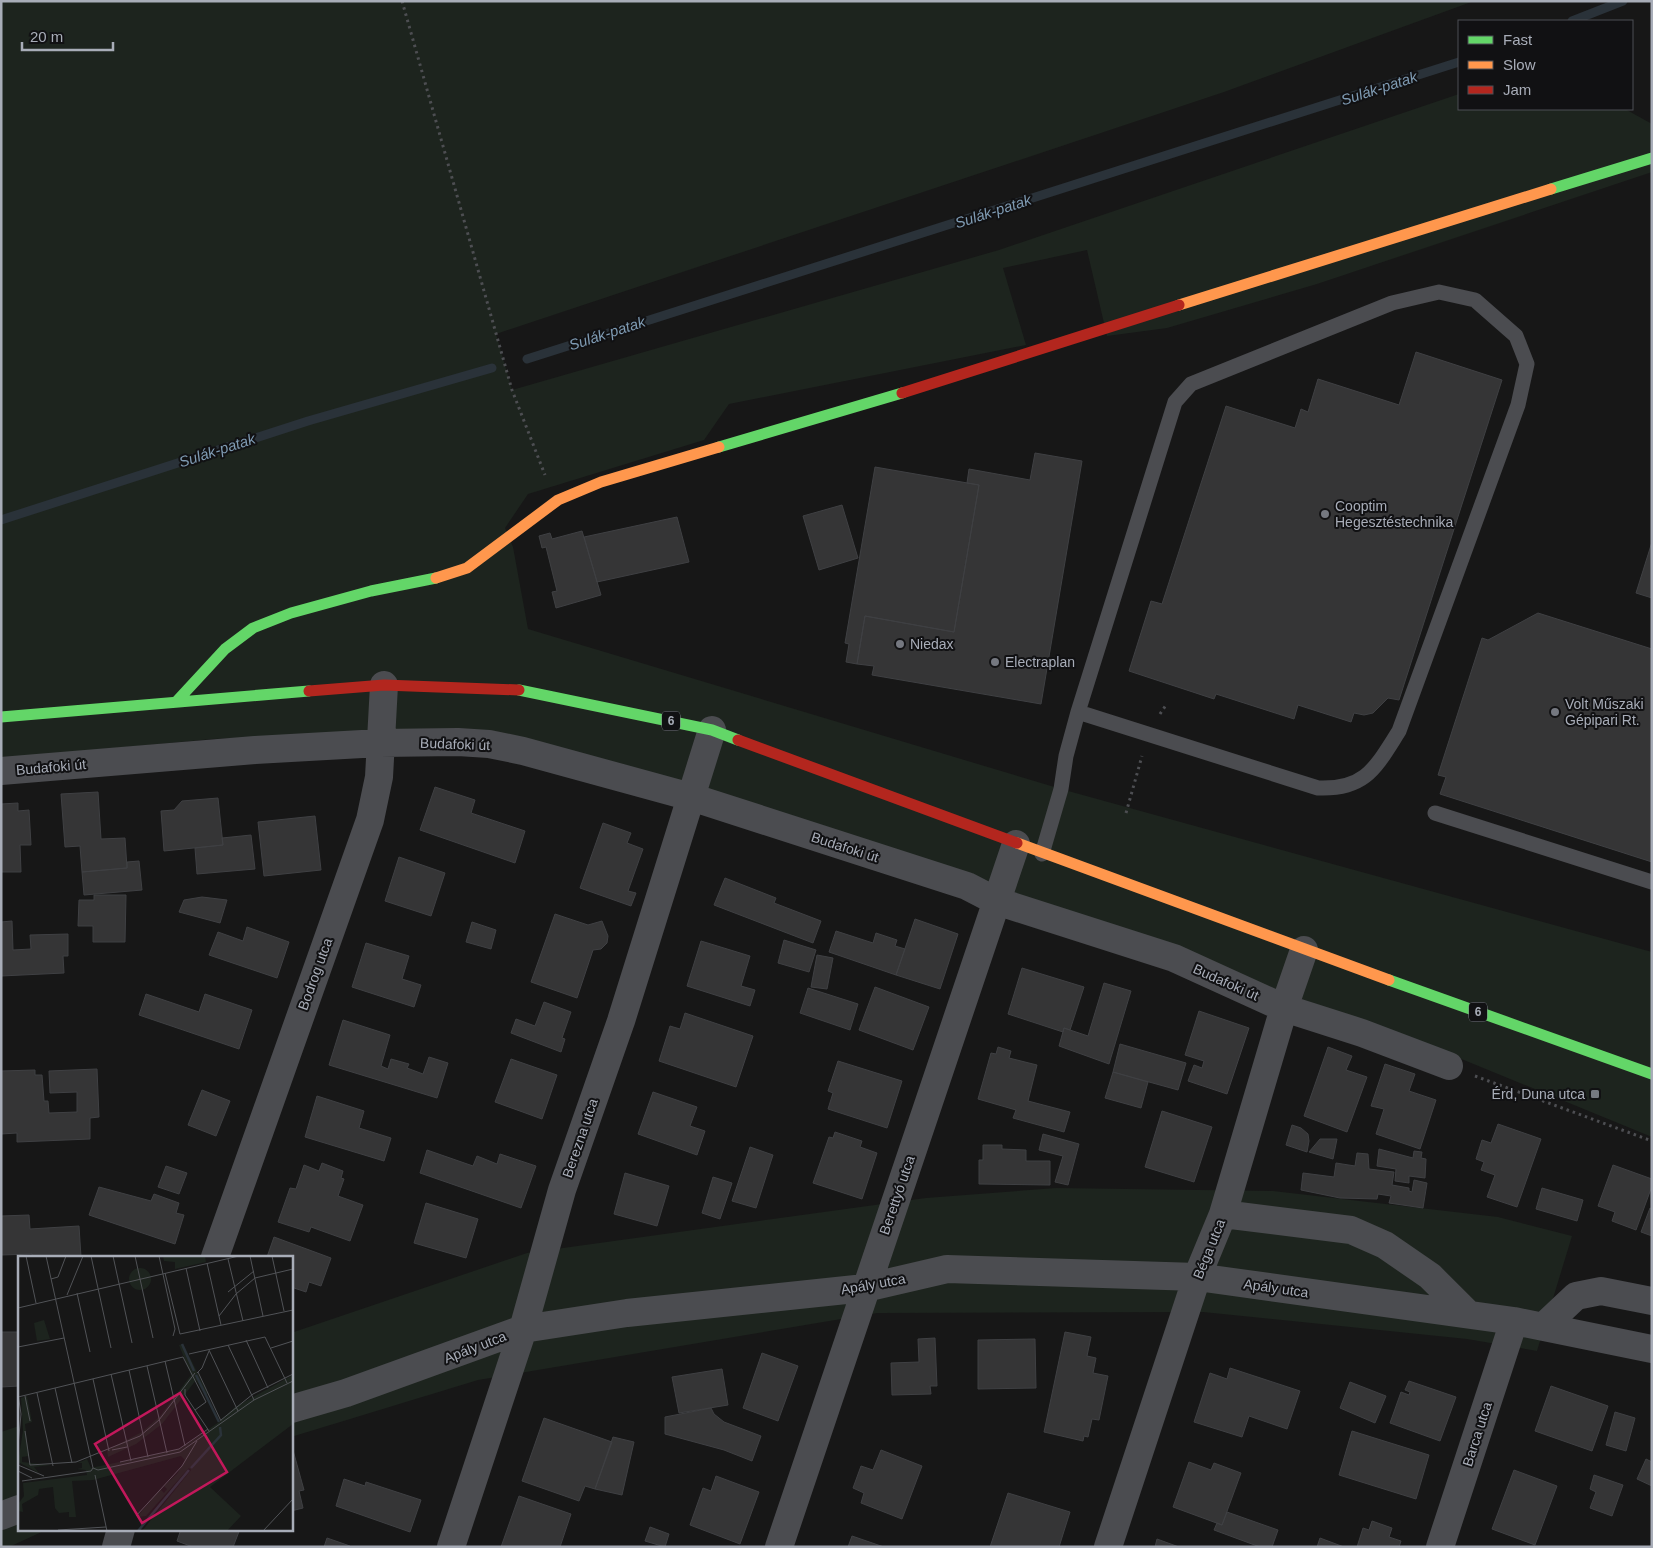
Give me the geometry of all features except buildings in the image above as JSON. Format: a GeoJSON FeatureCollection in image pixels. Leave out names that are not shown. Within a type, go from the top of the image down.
{"type":"FeatureCollection","features":[{"type":"Feature","properties":{"kind":"main road"},"geometry":{"type":"LineString","coordinates":[[176,702],[201,672],[225,649],[253,628],[291,613],[371,591],[428,581],[467,568],[558,500],[601,482],[964,375],[1270,275],[1652,158]]}},
{"type":"Feature","properties":{"kind":"main road","name":"6"},"geometry":{"type":"LineString","coordinates":[[1,717],[384,685],[513,688],[712,730],[1304,950],[1652,1074]]}},
{"type":"Feature","properties":{"kind":"street","name":"Bodrog utca"},"geometry":{"type":"LineString","coordinates":[[215,1256],[370,820],[379,777],[384,685]]}},
{"type":"Feature","properties":{"kind":"street","name":"Berezna utca"},"geometry":{"type":"LineString","coordinates":[[451,1547],[523,1329],[562,1190],[621,1021],[712,730]]}},
{"type":"Feature","properties":{"kind":"street","name":"Budafoki út"},"geometry":{"type":"LineString","coordinates":[[1,771],[255,750],[380,743],[458,742],[489,744],[523,751],[691,797],[967,886],[996,901],[1174,958],[1284,1008],[1362,1033],[1449,1066]]}},
{"type":"Feature","properties":{"kind":"street","name":"Berettyó utca"},"geometry":{"type":"LineString","coordinates":[[779,1547],[1016,844]]}},
{"type":"Feature","properties":{"kind":"street","name":"Béga utca"},"geometry":{"type":"LineString","coordinates":[[1108,1547],[1197,1277],[1223,1214],[1284,1008],[1304,950]]}},
{"type":"Feature","properties":{"kind":"street"},"geometry":{"type":"LineString","coordinates":[[1223,1214],[1351,1230],[1385,1245],[1430,1276],[1468,1314]]}},
{"type":"Feature","properties":{"kind":"street","name":"Apály utca"},"geometry":{"type":"LineString","coordinates":[[292,1409],[346,1393],[523,1329],[627,1313],[865,1288],[947,1269],[1197,1277],[1514,1321],[1652,1349]]}},
{"type":"Feature","properties":{"kind":"street"},"geometry":{"type":"LineString","coordinates":[[1543,1327],[1576,1296],[1601,1291],[1652,1301]]}},
{"type":"Feature","properties":{"kind":"street","name":"Barca utca"},"geometry":{"type":"LineString","coordinates":[[1440,1547],[1514,1321]]}},
{"type":"Feature","properties":{"kind":"street"},"geometry":{"type":"LineString","coordinates":[[116,1547],[121,1530]]}},
{"type":"Feature","properties":{"kind":"lane"},"geometry":{"type":"LineString","coordinates":[[1042,854],[1062,790],[1066,756],[1078,712],[1175,402],[1191,384],[1392,303],[1438,292],[1475,300],[1516,336],[1527,364],[1518,405],[1399,731],[1379,762],[1358,782],[1337,789],[1318,788],[1078,712]]}},
{"type":"Feature","properties":{"kind":"lane"},"geometry":{"type":"LineString","coordinates":[[1435,813],[1652,882]]}},
{"type":"Feature","properties":{"kind":"path"},"geometry":{"type":"LineString","coordinates":[[402,1],[512,390],[547,480],[558,500]]}},
{"type":"Feature","properties":{"kind":"path"},"geometry":{"type":"LineString","coordinates":[[1449,1066],[1652,1141]]}},
{"type":"Feature","properties":{"kind":"shaded area"},"geometry":{"type":"Polygon","coordinates":[[[1,1],[1474,1],[1224,92],[496,334],[512,390],[999,250],[1458,94],[1458,110],[1627,110],[1652,124],[1652,172],[1317,284],[1167,328],[1107,336],[1087,250],[1003,268],[1026,345],[729,404],[704,440],[528,494],[505,528],[513,547],[528,629],[1061,789],[1652,952],[1652,1137],[1398,1033],[686,784],[363,733],[212,739],[1,759],[1,1]]]}},
{"type":"Feature","properties":{"kind":"shaded area"},"geometry":{"type":"Polygon","coordinates":[[[1056,1188],[1273,1191],[1498,1217],[1572,1236],[1537,1351],[1467,1339],[1203,1312],[877,1313],[478,1380],[292,1437],[292,1333],[527,1253],[926,1198],[1056,1188]]]}},
{"type":"Feature","properties":{"kind":"shaded area"},"geometry":{"type":"Polygon","coordinates":[[[18,1426],[18,1530],[46,1530],[9,1547],[1,1547],[1,1432],[18,1426]]]}},
{"type":"Feature","properties":{"kind":"waterway","name":"Sulák-patak"},"geometry":{"type":"LineString","coordinates":[[1575,20],[1623,1]]}},
{"type":"Feature","properties":{"kind":"waterway","name":"Sulák-patak"},"geometry":{"type":"LineString","coordinates":[[527,359],[1458,62]]}},
{"type":"Feature","properties":{"kind":"waterway","name":"Sulák-patak"},"geometry":{"type":"LineString","coordinates":[[1,520],[308,421],[492,368]]}},
{"type":"Feature","properties":{"kind":"traffic: fast"},"geometry":{"type":"LineString","coordinates":[[1551,189],[1652,158]]}},
{"type":"Feature","properties":{"kind":"traffic: fast"},"geometry":{"type":"LineString","coordinates":[[719,447],[902,393]]}},
{"type":"Feature","properties":{"kind":"traffic: fast"},"geometry":{"type":"LineString","coordinates":[[176,702],[225,649],[253,628],[291,613],[371,591],[436,578]]}},
{"type":"Feature","properties":{"kind":"traffic: fast"},"geometry":{"type":"LineString","coordinates":[[519,690],[712,730],[738,740]]}},
{"type":"Feature","properties":{"kind":"traffic: fast"},"geometry":{"type":"LineString","coordinates":[[1,717],[309,691]]}},
{"type":"Feature","properties":{"kind":"traffic: fast"},"geometry":{"type":"LineString","coordinates":[[1389,980],[1652,1074]]}},
{"type":"Feature","properties":{"kind":"traffic: slow"},"geometry":{"type":"LineString","coordinates":[[1179,305],[1551,189]]}},
{"type":"Feature","properties":{"kind":"traffic: slow"},"geometry":{"type":"LineString","coordinates":[[436,578],[467,568],[558,500],[601,482],[719,447]]}},
{"type":"Feature","properties":{"kind":"traffic: slow"},"geometry":{"type":"LineString","coordinates":[[1017,843],[1389,980]]}},
{"type":"Feature","properties":{"kind":"traffic: jam"},"geometry":{"type":"LineString","coordinates":[[902,393],[1179,305]]}},
{"type":"Feature","properties":{"kind":"traffic: jam"},"geometry":{"type":"LineString","coordinates":[[309,691],[384,685],[519,690]]}},
{"type":"Feature","properties":{"kind":"traffic: jam"},"geometry":{"type":"LineString","coordinates":[[738,740],[1017,843]]}},
{"type":"Feature","properties":{"kind":"place","name":"Cooptim Hegesztéstechnika"},"geometry":{"type":"Point","coordinates":[1325,514]}},
{"type":"Feature","properties":{"kind":"place","name":"Niedax"},"geometry":{"type":"Point","coordinates":[900,644]}},
{"type":"Feature","properties":{"kind":"place","name":"Electraplan"},"geometry":{"type":"Point","coordinates":[995,662]}},
{"type":"Feature","properties":{"kind":"place","name":"Volt Műszaki Gépipari Rt."},"geometry":{"type":"Point","coordinates":[1555,712]}},
{"type":"Feature","properties":{"kind":"place","name":"Érd, Duna utca"},"geometry":{"type":"Point","coordinates":[1595,1094]}}]}
